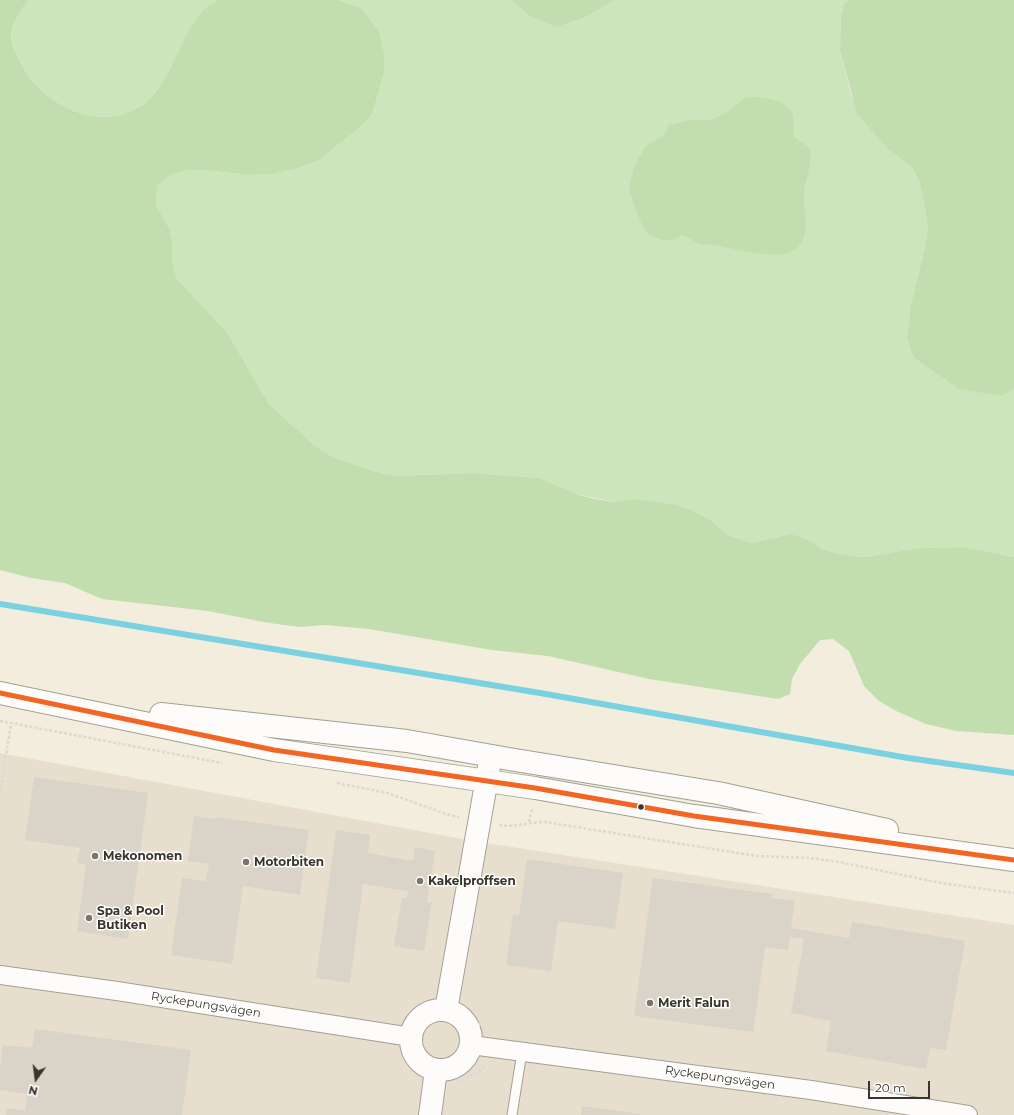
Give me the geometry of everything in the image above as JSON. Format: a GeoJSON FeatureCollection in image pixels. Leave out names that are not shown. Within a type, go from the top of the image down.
{"type":"FeatureCollection","features":[{"type":"Feature","properties":{"kind":"main road"},"geometry":{"type":"LineString","coordinates":[[0,693],[274,750],[487,782],[694,816],[1004,858]]}},
{"type":"Feature","properties":{"kind":"main road"},"geometry":{"type":"LineString","coordinates":[[33,701],[407,741],[718,793],[843,819],[1004,858]]}},
{"type":"Feature","properties":{"kind":"main road"},"geometry":{"type":"LineString","coordinates":[[446,1010],[492,826],[487,782],[491,756]]}},
{"type":"Feature","properties":{"kind":"main road"},"geometry":{"type":"LineString","coordinates":[[436,1010],[446,1010],[458,1015],[464,1020],[470,1032],[481,1047],[468,1054],[455,1067],[436,1070],[422,1064],[417,1058],[413,1051],[411,1037],[414,1027],[419,1019],[427,1013],[436,1010]]}},
{"type":"Feature","properties":{"kind":"main road"},"geometry":{"type":"LineString","coordinates":[[430,1115],[436,1070]]}},
{"type":"Feature","properties":{"kind":"street","name":"Ryckepungsvägen"},"geometry":{"type":"LineString","coordinates":[[0,975],[117,991],[411,1037]]}},
{"type":"Feature","properties":{"kind":"street","name":"Ryckepungsvägen"},"geometry":{"type":"LineString","coordinates":[[481,1047],[811,1090],[968,1115]]}},
{"type":"Feature","properties":{"kind":"lane"},"geometry":{"type":"LineString","coordinates":[[512,1115],[522,1052]]}},
{"type":"Feature","properties":{"kind":"path"},"geometry":{"type":"LineString","coordinates":[[0,721],[224,763]]}},
{"type":"Feature","properties":{"kind":"path"},"geometry":{"type":"LineString","coordinates":[[0,793],[11,724]]}},
{"type":"Feature","properties":{"kind":"path"},"geometry":{"type":"LineString","coordinates":[[330,781],[388,793],[446,814],[492,826],[509,827],[529,822],[545,822],[757,856],[810,858],[839,862],[941,883],[1014,893]]}},
{"type":"Feature","properties":{"kind":"path"},"geometry":{"type":"LineString","coordinates":[[529,822],[533,806]]}},
{"type":"Feature","properties":{"kind":"path"},"geometry":{"type":"LineString","coordinates":[[454,1088],[458,1081],[482,1069],[481,1047],[489,1032],[466,1014],[468,1006]]}},
{"type":"Feature","properties":{"kind":"shaded area"},"geometry":{"type":"Polygon","coordinates":[[[0,753],[473,841],[1014,925],[1014,1115],[0,1115],[0,753]]]}},
{"type":"Feature","properties":{"kind":"green space"},"geometry":{"type":"Polygon","coordinates":[[[0,0],[29,0],[13,25],[11,37],[14,50],[19,60],[39,88],[66,108],[82,114],[99,117],[116,116],[132,111],[145,103],[156,92],[165,78],[196,20],[205,8],[218,0],[338,0],[361,8],[379,32],[384,55],[384,73],[372,115],[359,128],[319,160],[299,168],[273,174],[247,175],[207,170],[188,170],[170,175],[157,186],[156,205],[169,229],[172,242],[172,260],[176,278],[226,331],[269,404],[315,446],[333,457],[373,471],[397,476],[471,473],[540,478],[576,494],[595,499],[614,502],[633,499],[676,505],[693,511],[713,522],[728,535],[752,543],[791,534],[808,540],[824,550],[845,555],[865,557],[919,548],[964,547],[1014,557],[1014,735],[956,731],[926,724],[896,711],[879,701],[864,686],[849,651],[833,639],[820,640],[800,664],[792,679],[790,694],[778,699],[649,679],[548,656],[492,650],[369,629],[325,625],[300,627],[269,623],[208,611],[102,599],[65,583],[31,578],[0,570],[0,0]]]}},
{"type":"Feature","properties":{"kind":"green space"},"geometry":{"type":"Polygon","coordinates":[[[29,0],[218,0],[205,8],[196,20],[165,78],[145,103],[132,111],[116,116],[99,117],[82,114],[66,108],[52,99],[39,88],[19,60],[12,43],[11,37],[13,25],[29,0]]]}},
{"type":"Feature","properties":{"kind":"green space"},"geometry":{"type":"Polygon","coordinates":[[[338,0],[849,0],[844,4],[841,15],[840,50],[851,95],[888,149],[912,167],[919,181],[924,202],[928,227],[925,247],[911,304],[907,337],[913,357],[1002,396],[1014,389],[1014,557],[964,547],[919,548],[865,557],[845,555],[824,550],[791,534],[752,543],[728,535],[713,522],[576,494],[540,478],[471,473],[397,476],[373,471],[333,457],[315,446],[269,404],[226,331],[176,278],[172,260],[172,242],[156,205],[157,186],[170,175],[188,170],[207,170],[246,175],[273,174],[299,168],[319,160],[359,128],[372,115],[384,73],[361,8],[338,0]]]}},
{"type":"Feature","properties":{"kind":"green space"},"geometry":{"type":"Polygon","coordinates":[[[511,0],[614,0],[585,17],[556,27],[529,15],[511,0]]]}},
{"type":"Feature","properties":{"kind":"green space"},"geometry":{"type":"Polygon","coordinates":[[[849,0],[1014,0],[1014,389],[1002,396],[959,389],[913,357],[907,337],[911,304],[925,247],[928,227],[924,202],[919,181],[912,167],[888,149],[857,114],[840,50],[841,15],[844,4],[849,0]]]}},
{"type":"Feature","properties":{"kind":"green space"},"geometry":{"type":"Polygon","coordinates":[[[755,97],[778,101],[788,106],[793,116],[793,136],[809,147],[810,165],[804,194],[806,222],[802,242],[791,252],[770,254],[700,244],[682,235],[673,240],[663,240],[652,236],[644,229],[635,208],[629,188],[634,167],[645,147],[663,136],[669,125],[690,120],[711,120],[729,111],[745,98],[755,97]]]}},
{"type":"Feature","properties":{"kind":"building"},"geometry":{"type":"Polygon","coordinates":[[[34,777],[148,793],[128,939],[77,931],[86,864],[77,863],[80,848],[25,840],[34,777]]]}},
{"type":"Feature","properties":{"kind":"building"},"geometry":{"type":"Polygon","coordinates":[[[194,816],[215,819],[216,817],[309,830],[300,895],[243,886],[232,964],[171,955],[182,878],[206,881],[209,864],[188,861],[194,816]]]}},
{"type":"Feature","properties":{"kind":"building"},"geometry":{"type":"Polygon","coordinates":[[[336,830],[370,835],[368,853],[413,861],[415,847],[435,851],[427,902],[432,902],[424,951],[394,946],[402,898],[407,898],[408,891],[363,884],[350,983],[316,978],[336,830]]]}},
{"type":"Feature","properties":{"kind":"building"},"geometry":{"type":"Polygon","coordinates":[[[527,859],[623,873],[615,929],[558,921],[551,971],[506,965],[513,914],[519,915],[527,859]]]}},
{"type":"Feature","properties":{"kind":"building"},"geometry":{"type":"Polygon","coordinates":[[[653,878],[772,894],[772,898],[795,901],[791,928],[849,938],[852,922],[965,941],[946,1050],[930,1048],[926,1069],[826,1051],[831,1021],[791,1013],[804,939],[790,937],[788,950],[765,947],[753,1032],[634,1016],[653,878]]]}},
{"type":"Feature","properties":{"kind":"building"},"geometry":{"type":"Polygon","coordinates":[[[35,1029],[191,1050],[182,1115],[6,1115],[7,1108],[25,1111],[27,1094],[0,1090],[0,1068],[3,1045],[32,1048],[35,1029]]]}},
{"type":"Feature","properties":{"kind":"building"},"geometry":{"type":"Polygon","coordinates":[[[582,1106],[640,1114],[640,1115],[581,1115],[582,1106]]]}},
{"type":"Feature","properties":{"kind":"waterway"},"geometry":{"type":"LineString","coordinates":[[0,604],[540,693],[908,758],[1014,773]]}},
{"type":"Feature","properties":{"kind":"transit line"},"geometry":{"type":"LineString","coordinates":[[0,693],[274,750],[535,788],[694,816],[1014,860]]}},
{"type":"Feature","properties":{"kind":"place","name":"Mekonomen"},"geometry":{"type":"Point","coordinates":[95,856]}},
{"type":"Feature","properties":{"kind":"place","name":"Motorbiten"},"geometry":{"type":"Point","coordinates":[246,862]}},
{"type":"Feature","properties":{"kind":"place","name":"Kakelproffsen"},"geometry":{"type":"Point","coordinates":[420,881]}},
{"type":"Feature","properties":{"kind":"place","name":"Spa & Pool Butiken"},"geometry":{"type":"Point","coordinates":[89,918]}},
{"type":"Feature","properties":{"kind":"place","name":"Merit Falun"},"geometry":{"type":"Point","coordinates":[650,1003]}}]}
